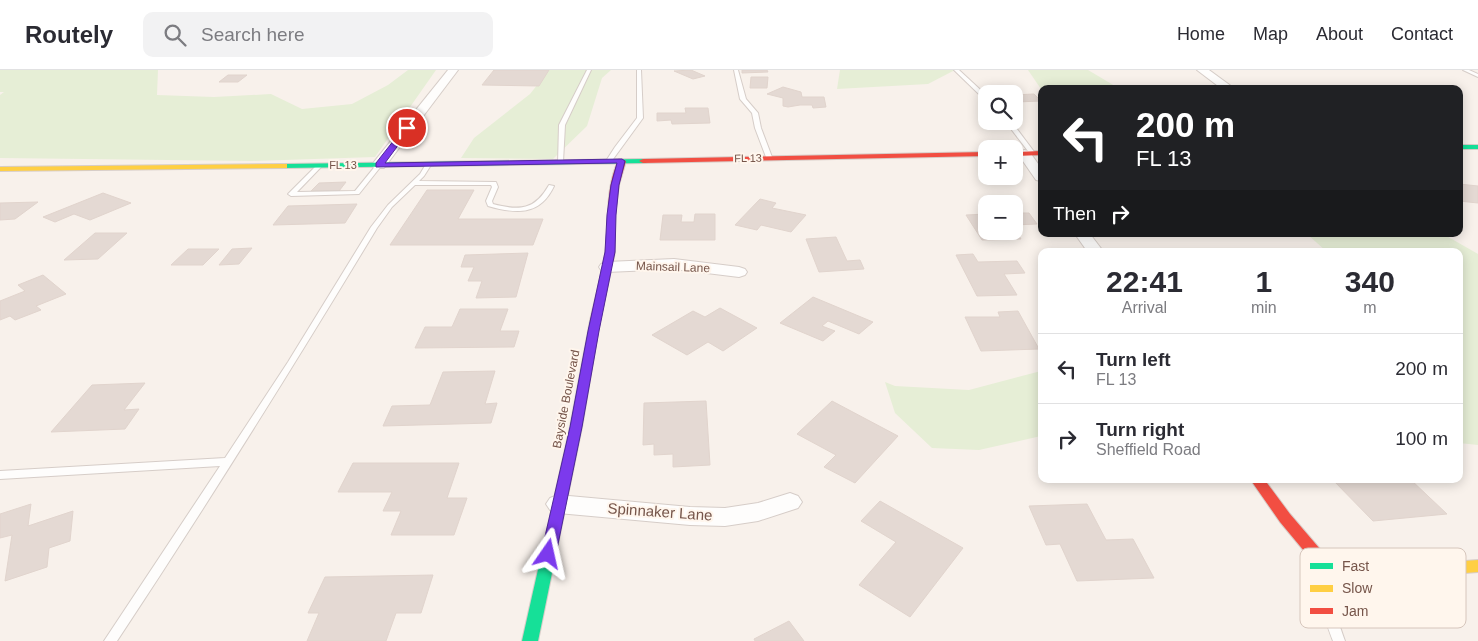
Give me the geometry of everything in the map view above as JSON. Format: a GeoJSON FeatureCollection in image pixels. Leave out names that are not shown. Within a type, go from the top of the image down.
{"type":"FeatureCollection","features":[{"type":"Feature","properties":{"kind":"main road"},"geometry":{"type":"LineString","coordinates":[[1463,147],[1478,146]]}},
{"type":"Feature","properties":{"kind":"main road","name":"FL 13"},"geometry":{"type":"LineString","coordinates":[[0,169],[320,164],[428,165],[978,154]]}},
{"type":"Feature","properties":{"kind":"main road","name":"Bayside Boulevard"},"geometry":{"type":"LineString","coordinates":[[530,641],[576,427],[610,252],[611,215],[615,185],[622,161]]}},
{"type":"Feature","properties":{"kind":"main road"},"geometry":{"type":"LineString","coordinates":[[1259,483],[1310,548]]}},
{"type":"Feature","properties":{"kind":"street"},"geometry":{"type":"LineString","coordinates":[[379,165],[453,70]]}},
{"type":"Feature","properties":{"kind":"street"},"geometry":{"type":"LineString","coordinates":[[1202,70],[1224,85]]}},
{"type":"Feature","properties":{"kind":"street"},"geometry":{"type":"LineString","coordinates":[[1028,154],[1038,172]]}},
{"type":"Feature","properties":{"kind":"street"},"geometry":{"type":"LineString","coordinates":[[1084,237],[1093,248]]}},
{"type":"Feature","properties":{"kind":"street","name":"Mainsail Lane"},"geometry":{"type":"LineString","coordinates":[[607,267],[674,264],[739,272]]}},
{"type":"Feature","properties":{"kind":"street","name":"Spinnaker Lane"},"geometry":{"type":"LineString","coordinates":[[558,504],[690,516],[725,517],[758,512],[790,502]]}},
{"type":"Feature","properties":{"kind":"lane"},"geometry":{"type":"LineString","coordinates":[[560,162],[562,125],[588,70]]}},
{"type":"Feature","properties":{"kind":"lane"},"geometry":{"type":"LineString","coordinates":[[609,161],[640,118],[639,70]]}},
{"type":"Feature","properties":{"kind":"lane"},"geometry":{"type":"LineString","coordinates":[[736,70],[743,99],[755,113],[758,128],[769,157]]}},
{"type":"Feature","properties":{"kind":"lane"},"geometry":{"type":"LineString","coordinates":[[956,70],[978,91]]}},
{"type":"Feature","properties":{"kind":"lane"},"geometry":{"type":"LineString","coordinates":[[1465,70],[1478,76]]}},
{"type":"Feature","properties":{"kind":"lane"},"geometry":{"type":"LineString","coordinates":[[1013,130],[1028,154]]}},
{"type":"Feature","properties":{"kind":"lane"},"geometry":{"type":"LineString","coordinates":[[320,164],[291,194],[357,193],[379,165]]}},
{"type":"Feature","properties":{"kind":"lane"},"geometry":{"type":"LineString","coordinates":[[110,641],[185,530],[292,362],[374,227],[390,206],[422,175],[428,165]]}},
{"type":"Feature","properties":{"kind":"lane"},"geometry":{"type":"LineString","coordinates":[[414,183],[494,183],[495,187],[489,201],[490,205],[506,210],[532,207],[548,195],[551,186]]}},
{"type":"Feature","properties":{"kind":"lane"},"geometry":{"type":"LineString","coordinates":[[0,475],[228,462]]}},
{"type":"Feature","properties":{"kind":"lane"},"geometry":{"type":"LineString","coordinates":[[1333,628],[1338,641]]}},
{"type":"Feature","properties":{"kind":"green space"},"geometry":{"type":"Polygon","coordinates":[[[0,70],[158,70],[157,95],[214,97],[271,94],[302,109],[352,104],[388,85],[408,70],[436,70],[375,157],[252,161],[0,158],[0,95],[4,92],[0,92],[0,70]]]}},
{"type":"Feature","properties":{"kind":"green space"},"geometry":{"type":"Polygon","coordinates":[[[549,70],[611,70],[602,78],[587,126],[553,159],[461,158],[474,138],[530,94],[549,70]]]}},
{"type":"Feature","properties":{"kind":"green space"},"geometry":{"type":"Polygon","coordinates":[[[840,70],[955,70],[928,84],[837,89],[840,70]]]}},
{"type":"Feature","properties":{"kind":"green space"},"geometry":{"type":"Polygon","coordinates":[[[1028,70],[1088,70],[1113,85],[1038,85],[1028,70]]]}},
{"type":"Feature","properties":{"kind":"green space"},"geometry":{"type":"Polygon","coordinates":[[[1310,237],[1448,237],[1478,254],[1478,445],[1463,443],[1463,248],[1323,248],[1310,237]]]}},
{"type":"Feature","properties":{"kind":"green space"},"geometry":{"type":"Polygon","coordinates":[[[1038,372],[1038,437],[979,450],[932,448],[895,413],[885,382],[895,386],[969,390],[1038,372]]]}},
{"type":"Feature","properties":{"kind":"building"},"geometry":{"type":"Polygon","coordinates":[[[494,70],[549,70],[539,86],[482,85],[494,70]]]}},
{"type":"Feature","properties":{"kind":"building"},"geometry":{"type":"Polygon","coordinates":[[[691,70],[705,76],[693,79],[674,71],[691,70]]]}},
{"type":"Feature","properties":{"kind":"building"},"geometry":{"type":"Polygon","coordinates":[[[742,70],[767,70],[768,72],[742,73],[742,70]]]}},
{"type":"Feature","properties":{"kind":"building"},"geometry":{"type":"Polygon","coordinates":[[[228,75],[247,75],[238,82],[219,82],[228,75]]]}},
{"type":"Feature","properties":{"kind":"building"},"geometry":{"type":"Polygon","coordinates":[[[751,77],[768,77],[767,88],[750,88],[751,77]]]}},
{"type":"Feature","properties":{"kind":"building"},"geometry":{"type":"Polygon","coordinates":[[[783,87],[801,92],[802,97],[824,97],[826,107],[813,108],[812,105],[783,106],[783,98],[767,94],[783,87]]]}},
{"type":"Feature","properties":{"kind":"building"},"geometry":{"type":"Polygon","coordinates":[[[1034,94],[1038,98],[1038,101],[1023,102],[1023,95],[1034,94]]]}},
{"type":"Feature","properties":{"kind":"building"},"geometry":{"type":"Polygon","coordinates":[[[685,108],[708,108],[710,123],[672,124],[671,120],[657,121],[657,113],[686,113],[685,108]]]}},
{"type":"Feature","properties":{"kind":"building"},"geometry":{"type":"Polygon","coordinates":[[[346,182],[339,191],[311,191],[319,183],[346,182]]]}},
{"type":"Feature","properties":{"kind":"building"},"geometry":{"type":"Polygon","coordinates":[[[1463,184],[1478,186],[1478,203],[1463,201],[1463,184]]]}},
{"type":"Feature","properties":{"kind":"building"},"geometry":{"type":"Polygon","coordinates":[[[427,190],[474,190],[458,219],[543,219],[533,245],[390,245],[427,190]]]}},
{"type":"Feature","properties":{"kind":"building"},"geometry":{"type":"Polygon","coordinates":[[[103,193],[131,203],[90,220],[74,214],[55,222],[43,217],[103,193]]]}},
{"type":"Feature","properties":{"kind":"building"},"geometry":{"type":"Polygon","coordinates":[[[760,199],[776,203],[772,208],[806,215],[791,232],[761,225],[757,230],[735,225],[760,199]]]}},
{"type":"Feature","properties":{"kind":"building"},"geometry":{"type":"Polygon","coordinates":[[[38,202],[15,219],[0,220],[0,203],[38,202]]]}},
{"type":"Feature","properties":{"kind":"building"},"geometry":{"type":"Polygon","coordinates":[[[357,204],[345,223],[273,225],[288,206],[357,204]]]}},
{"type":"Feature","properties":{"kind":"building"},"geometry":{"type":"Polygon","coordinates":[[[1023,213],[1029,213],[1037,224],[1023,225],[1023,213]]]}},
{"type":"Feature","properties":{"kind":"building"},"geometry":{"type":"Polygon","coordinates":[[[695,214],[715,214],[715,240],[660,240],[663,215],[682,215],[681,222],[694,222],[695,214]]]}},
{"type":"Feature","properties":{"kind":"building"},"geometry":{"type":"Polygon","coordinates":[[[978,214],[978,234],[966,215],[978,214]]]}},
{"type":"Feature","properties":{"kind":"building"},"geometry":{"type":"Polygon","coordinates":[[[95,233],[127,233],[98,259],[64,260],[95,233]]]}},
{"type":"Feature","properties":{"kind":"building"},"geometry":{"type":"Polygon","coordinates":[[[836,237],[847,261],[860,260],[864,269],[819,272],[806,239],[836,237]]]}},
{"type":"Feature","properties":{"kind":"building"},"geometry":{"type":"Polygon","coordinates":[[[252,248],[239,264],[219,265],[232,249],[252,248]]]}},
{"type":"Feature","properties":{"kind":"building"},"geometry":{"type":"Polygon","coordinates":[[[188,249],[219,249],[203,265],[171,265],[188,249]]]}},
{"type":"Feature","properties":{"kind":"building"},"geometry":{"type":"Polygon","coordinates":[[[528,253],[516,297],[476,298],[482,281],[468,281],[474,267],[461,267],[465,255],[528,253]]]}},
{"type":"Feature","properties":{"kind":"building"},"geometry":{"type":"Polygon","coordinates":[[[973,254],[978,262],[1017,261],[1025,273],[1004,274],[1017,295],[977,296],[956,255],[973,254]]]}},
{"type":"Feature","properties":{"kind":"building"},"geometry":{"type":"Polygon","coordinates":[[[43,275],[66,294],[36,306],[41,310],[15,320],[10,316],[0,320],[0,301],[25,291],[18,285],[43,275]]]}},
{"type":"Feature","properties":{"kind":"building"},"geometry":{"type":"Polygon","coordinates":[[[813,297],[873,322],[859,334],[828,321],[822,326],[835,331],[823,341],[780,323],[813,297]]]}},
{"type":"Feature","properties":{"kind":"building"},"geometry":{"type":"Polygon","coordinates":[[[720,308],[757,328],[723,351],[708,342],[687,355],[652,335],[693,311],[705,317],[720,308]]]}},
{"type":"Feature","properties":{"kind":"building"},"geometry":{"type":"Polygon","coordinates":[[[460,309],[508,309],[500,331],[519,331],[514,347],[415,348],[425,327],[452,327],[460,309]]]}},
{"type":"Feature","properties":{"kind":"building"},"geometry":{"type":"Polygon","coordinates":[[[1018,311],[1038,349],[981,351],[965,317],[1000,317],[998,312],[1018,311]]]}},
{"type":"Feature","properties":{"kind":"building"},"geometry":{"type":"Polygon","coordinates":[[[495,371],[485,404],[497,403],[491,423],[383,426],[392,406],[430,405],[443,372],[495,371]]]}},
{"type":"Feature","properties":{"kind":"building"},"geometry":{"type":"Polygon","coordinates":[[[145,383],[124,410],[139,409],[125,429],[51,432],[92,385],[145,383]]]}},
{"type":"Feature","properties":{"kind":"building"},"geometry":{"type":"Polygon","coordinates":[[[706,401],[710,465],[673,467],[673,454],[654,455],[654,444],[643,445],[644,403],[706,401]]]}},
{"type":"Feature","properties":{"kind":"building"},"geometry":{"type":"Polygon","coordinates":[[[832,401],[898,436],[855,483],[824,467],[836,455],[797,434],[832,401]]]}},
{"type":"Feature","properties":{"kind":"building"},"geometry":{"type":"Polygon","coordinates":[[[353,463],[459,463],[447,498],[467,498],[454,535],[391,535],[401,511],[383,511],[392,492],[338,492],[353,463]]]}},
{"type":"Feature","properties":{"kind":"building"},"geometry":{"type":"Polygon","coordinates":[[[1336,483],[1414,483],[1447,514],[1373,521],[1336,483]]]}},
{"type":"Feature","properties":{"kind":"building"},"geometry":{"type":"Polygon","coordinates":[[[880,501],[963,548],[910,617],[859,585],[896,542],[861,521],[880,501]]]}},
{"type":"Feature","properties":{"kind":"building"},"geometry":{"type":"Polygon","coordinates":[[[31,504],[28,526],[73,511],[70,541],[49,548],[47,567],[5,581],[12,535],[0,538],[0,514],[31,504]]]}},
{"type":"Feature","properties":{"kind":"building"},"geometry":{"type":"Polygon","coordinates":[[[1087,504],[1106,540],[1133,539],[1154,578],[1077,581],[1060,544],[1046,545],[1029,506],[1087,504]]]}},
{"type":"Feature","properties":{"kind":"building"},"geometry":{"type":"Polygon","coordinates":[[[433,575],[421,613],[396,613],[386,641],[307,641],[319,613],[308,613],[325,577],[433,575]]]}},
{"type":"Feature","properties":{"kind":"building"},"geometry":{"type":"Polygon","coordinates":[[[789,621],[804,641],[755,641],[754,639],[789,621]]]}},
{"type":"Feature","properties":{"kind":"traffic: fast"},"geometry":{"type":"LineString","coordinates":[[1463,147],[1478,147]]}},
{"type":"Feature","properties":{"kind":"traffic: fast"},"geometry":{"type":"LineString","coordinates":[[284,166],[643,161]]}},
{"type":"Feature","properties":{"kind":"traffic: fast"},"geometry":{"type":"LineString","coordinates":[[530,641],[576,427],[595,321]]}},
{"type":"Feature","properties":{"kind":"traffic: slow"},"geometry":{"type":"LineString","coordinates":[[0,169],[284,166]]}},
{"type":"Feature","properties":{"kind":"traffic: slow"},"geometry":{"type":"LineString","coordinates":[[1466,567],[1478,566]]}},
{"type":"Feature","properties":{"kind":"traffic: jam"},"geometry":{"type":"LineString","coordinates":[[1023,154],[1038,153]]}},
{"type":"Feature","properties":{"kind":"traffic: jam"},"geometry":{"type":"LineString","coordinates":[[643,161],[978,154]]}},
{"type":"Feature","properties":{"kind":"traffic: jam"},"geometry":{"type":"LineString","coordinates":[[595,321],[610,252],[611,215],[615,185],[622,161]]}},
{"type":"Feature","properties":{"kind":"traffic: jam"},"geometry":{"type":"LineString","coordinates":[[1260,483],[1310,548]]}},
{"type":"Feature","properties":{"kind":"route"},"geometry":{"type":"LineString","coordinates":[[407,128],[379,165],[622,161],[615,185],[611,215],[610,252],[593,331],[576,427],[548,554]]}}]}
